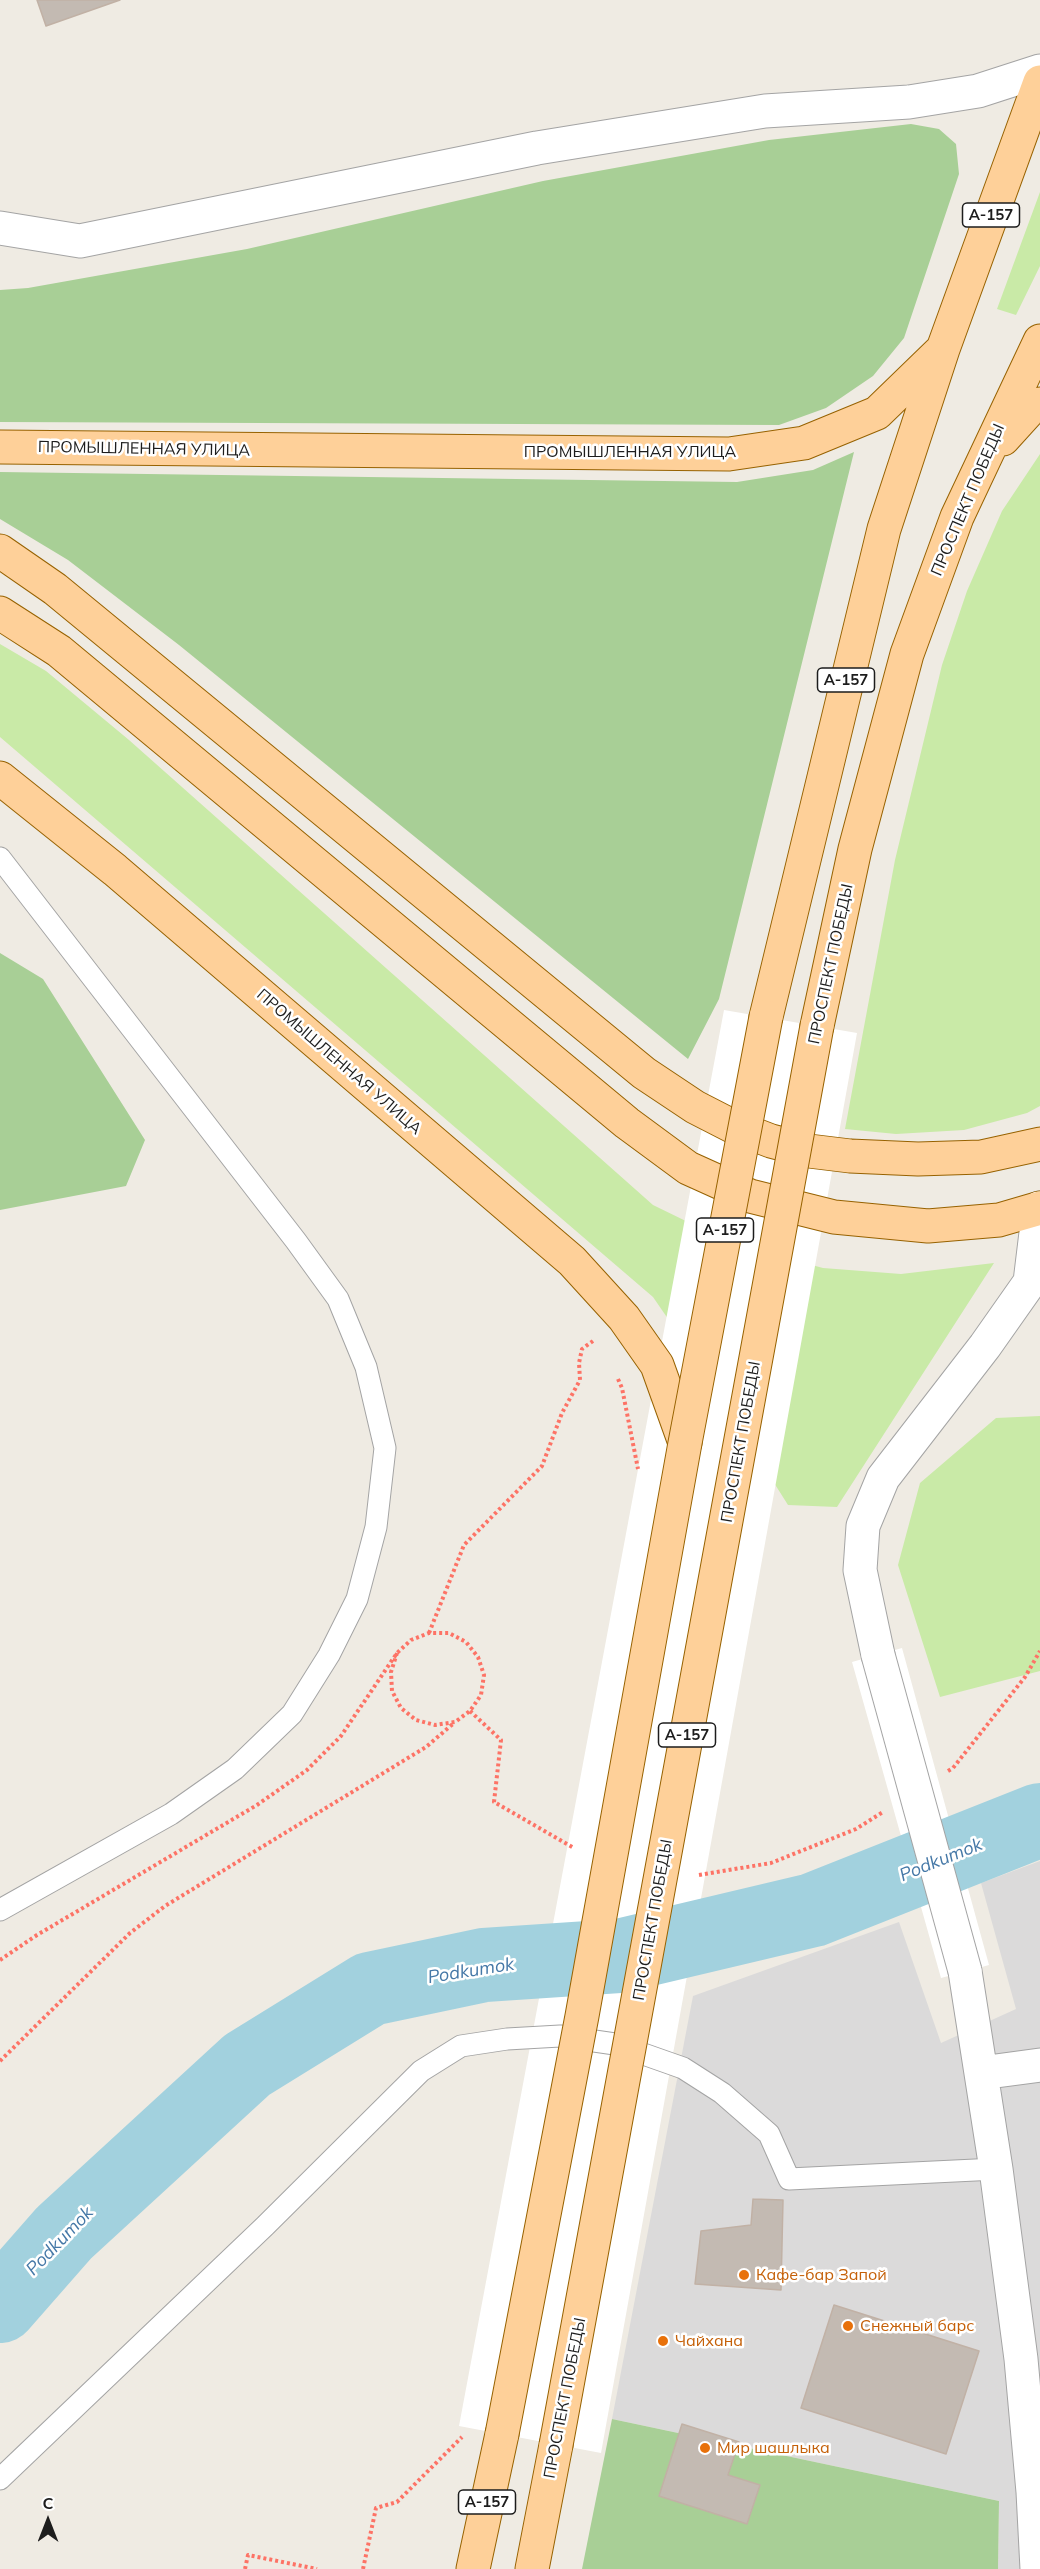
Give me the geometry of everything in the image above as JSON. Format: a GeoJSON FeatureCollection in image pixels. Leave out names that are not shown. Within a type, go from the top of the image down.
{"type":"FeatureCollection","features":[{"type":"Feature","properties":{"kind":"main road","name":"ПРОМЫШЛЕННАЯ УЛИЦА"},"geometry":{"type":"LineString","coordinates":[[0,447],[729,454],[804,443],[877,413],[943,349],[1040,82]]}},
{"type":"Feature","properties":{"kind":"main road","name":"ПРОСПЕКТ ПОБЕДЫ"},"geometry":{"type":"LineString","coordinates":[[532,2569],[817,1026],[855,849],[907,654],[957,517],[1040,341]]}},
{"type":"Feature","properties":{"kind":"main road","name":"А-157"},"geometry":{"type":"LineString","coordinates":[[472,2569],[502,2434],[580,2027],[685,1443],[766,1017],[884,529],[943,349]]}},
{"type":"Feature","properties":{"kind":"main road"},"geometry":{"type":"LineString","coordinates":[[980,465],[1031,408],[1040,404]]}},
{"type":"Feature","properties":{"kind":"main road"},"geometry":{"type":"LineString","coordinates":[[0,551],[64,597],[644,1073],[696,1107],[732,1126],[771,1141],[809,1151],[850,1156],[918,1159],[981,1157],[1040,1144]]}},
{"type":"Feature","properties":{"kind":"main road"},"geometry":{"type":"LineString","coordinates":[[0,613],[59,651],[627,1123],[688,1168],[750,1196],[834,1217],[928,1226],[999,1220],[1040,1208]]}},
{"type":"Feature","properties":{"kind":"main road","name":"ПРОМЫШЛЕННАЯ УЛИЦА"},"geometry":{"type":"LineString","coordinates":[[0,778],[115,870],[572,1262],[624,1318],[657,1365],[685,1443]]}},
{"type":"Feature","properties":{"kind":"street"},"geometry":{"type":"LineString","coordinates":[[0,228],[80,241],[537,148],[765,111],[909,102],[978,92],[1040,71]]}},
{"type":"Feature","properties":{"kind":"street"},"geometry":{"type":"LineString","coordinates":[[1038,2567],[1021,2359],[996,2169],[965,1971],[878,1655],[860,1570],[863,1526],[883,1478],[985,1346],[1030,1282],[1040,1208]]}},
{"type":"Feature","properties":{"kind":"street"},"geometry":{"type":"LineString","coordinates":[[981,2073],[1040,2065]]}},
{"type":"Feature","properties":{"kind":"lane"},"geometry":{"type":"LineString","coordinates":[[0,858],[296,1241],[338,1299],[366,1367],[385,1448],[376,1527],[357,1599],[329,1655],[292,1714],[235,1769],[171,1814],[0,1910]]}},
{"type":"Feature","properties":{"kind":"lane"},"geometry":{"type":"LineString","coordinates":[[0,2479],[265,2226],[421,2071],[460,2046],[507,2039],[560,2036],[615,2044],[683,2068],[722,2093],[769,2134],[789,2179],[996,2169]]}},
{"type":"Feature","properties":{"kind":"path"},"geometry":{"type":"LineString","coordinates":[[429,1633],[464,1545],[542,1466],[562,1413],[580,1380],[579,1363],[582,1349],[596,1338]]}},
{"type":"Feature","properties":{"kind":"path"},"geometry":{"type":"LineString","coordinates":[[0,2061],[130,1933],[165,1906],[426,1748],[471,1711],[481,1695],[484,1675],[478,1657],[466,1642],[449,1633],[429,1633],[411,1640],[398,1653],[391,1672],[392,1691],[401,1708],[416,1720],[435,1725],[455,1722]]}},
{"type":"Feature","properties":{"kind":"path"},"geometry":{"type":"LineString","coordinates":[[943,1774],[953,1768],[1025,1677],[1040,1651]]}},
{"type":"Feature","properties":{"kind":"path"},"geometry":{"type":"LineString","coordinates":[[471,1711],[501,1740],[494,1802],[583,1854]]}},
{"type":"Feature","properties":{"kind":"path"},"geometry":{"type":"LineString","coordinates":[[697,1875],[771,1863],[856,1828],[885,1810]]}},
{"type":"Feature","properties":{"kind":"path"},"geometry":{"type":"LineString","coordinates":[[363,2569],[376,2508],[397,2502],[462,2436]]}},
{"type":"Feature","properties":{"kind":"path"},"geometry":{"type":"LineString","coordinates":[[246,2569],[248,2555],[317,2569]]}},
{"type":"Feature","properties":{"kind":"shaded area"},"geometry":{"type":"Polygon","coordinates":[[[1040,1861],[1040,2569],[998,2569],[999,2501],[612,2419],[693,1996],[899,1922],[941,2043],[1016,2009],[981,1883],[1040,1861]]]}},
{"type":"Feature","properties":{"kind":"green space"},"geometry":{"type":"Polygon","coordinates":[[[911,124],[939,129],[956,144],[959,174],[904,338],[873,376],[826,408],[779,425],[0,422],[0,290],[28,288],[247,249],[543,181],[769,140],[911,124]]]}},
{"type":"Feature","properties":{"kind":"green space"},"geometry":{"type":"Polygon","coordinates":[[[1040,192],[1040,266],[1016,315],[997,309],[1040,192]]]}},
{"type":"Feature","properties":{"kind":"green space"},"geometry":{"type":"Polygon","coordinates":[[[854,452],[719,999],[688,1059],[179,645],[68,560],[0,519],[0,472],[737,482],[813,470],[854,452]]]}},
{"type":"Feature","properties":{"kind":"green space"},"geometry":{"type":"Polygon","coordinates":[[[1040,454],[1040,1106],[1027,1113],[964,1130],[896,1134],[845,1129],[895,860],[942,665],[967,591],[1002,511],[1040,454]]]}},
{"type":"Feature","properties":{"kind":"green space"},"geometry":{"type":"Polygon","coordinates":[[[0,644],[46,671],[129,740],[653,1205],[733,1244],[823,1268],[901,1274],[994,1263],[837,1507],[788,1505],[697,1361],[653,1297],[0,737],[0,644]]]}},
{"type":"Feature","properties":{"kind":"green space"},"geometry":{"type":"Polygon","coordinates":[[[0,953],[43,979],[145,1140],[126,1186],[0,1210],[0,953]]]}},
{"type":"Feature","properties":{"kind":"green space"},"geometry":{"type":"Polygon","coordinates":[[[1040,1416],[1040,1671],[940,1697],[898,1565],[920,1483],[996,1418],[1040,1416]]]}},
{"type":"Feature","properties":{"kind":"green space"},"geometry":{"type":"Polygon","coordinates":[[[612,2419],[999,2501],[998,2569],[582,2569],[612,2419]]]}},
{"type":"Feature","properties":{"kind":"pier"},"geometry":{"type":"Polygon","coordinates":[[[724,1010],[857,1033],[601,2453],[459,2426],[724,1010]]]}},
{"type":"Feature","properties":{"kind":"pier"},"geometry":{"type":"Polygon","coordinates":[[[902,1648],[989,1965],[941,1978],[852,1662],[902,1648]]]}},
{"type":"Feature","properties":{"kind":"building"},"geometry":{"type":"Polygon","coordinates":[[[37,0],[120,0],[46,26],[37,0]]]}},
{"type":"Feature","properties":{"kind":"building"},"geometry":{"type":"Polygon","coordinates":[[[753,2199],[783,2200],[781,2290],[695,2284],[701,2231],[751,2225],[753,2199]]]}},
{"type":"Feature","properties":{"kind":"building"},"geometry":{"type":"Polygon","coordinates":[[[834,2305],[979,2351],[946,2454],[801,2408],[834,2305]]]}},
{"type":"Feature","properties":{"kind":"building"},"geometry":{"type":"Polygon","coordinates":[[[682,2424],[739,2442],[728,2475],[760,2485],[747,2524],[659,2496],[682,2424]]]}},
{"type":"Feature","properties":{"kind":"waterway","name":"Podkumok"},"geometry":{"type":"LineString","coordinates":[[0,2306],[64,2233],[247,2065],[370,1989],[484,1965],[619,1956],[813,1910],[1040,1820]]}},
{"type":"Feature","properties":{"kind":"place","name":"Кафе-бар Запой"},"geometry":{"type":"Point","coordinates":[744,2275]}},
{"type":"Feature","properties":{"kind":"place","name":"Снежный барс"},"geometry":{"type":"Point","coordinates":[848,2326]}},
{"type":"Feature","properties":{"kind":"place","name":"Чайхана"},"geometry":{"type":"Point","coordinates":[663,2341]}},
{"type":"Feature","properties":{"kind":"place","name":"Мир шашлыка"},"geometry":{"type":"Point","coordinates":[705,2448]}}]}
